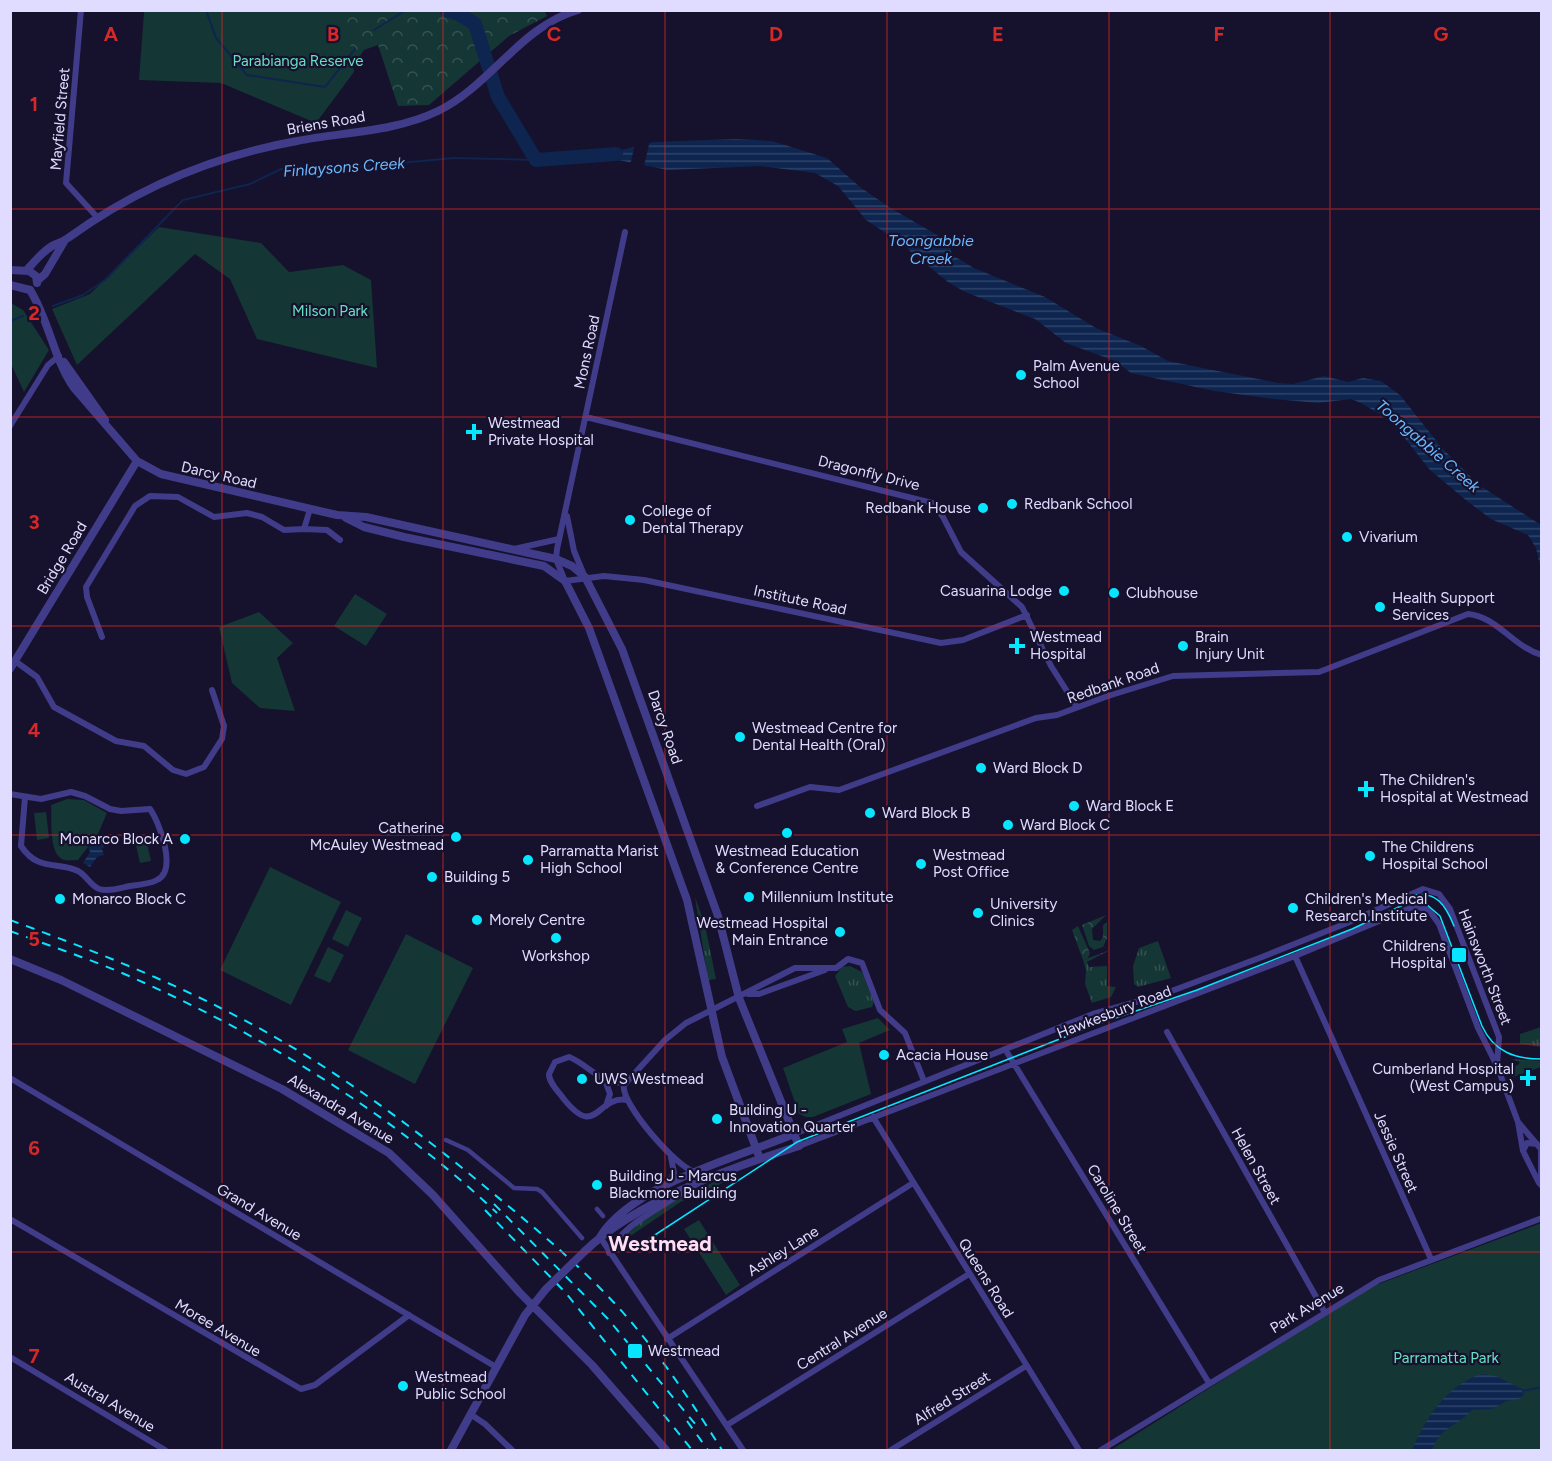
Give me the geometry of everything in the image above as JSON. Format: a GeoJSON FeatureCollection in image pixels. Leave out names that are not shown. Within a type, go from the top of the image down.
{"type":"FeatureCollection","features":[{"type":"Feature","properties":{"kind":"street","name":"Mayfield Street"},"geometry":{"type":"LineString","coordinates":[[81,10],[66,183],[97,217]]}},
{"type":"Feature","properties":{"kind":"street","name":"Briens Road"},"geometry":{"type":"LineString","coordinates":[[24,271],[52,246],[151,186],[233,155],[295,141],[407,123],[440,110],[469,92],[516,48],[545,26],[578,10]]}},
{"type":"Feature","properties":{"kind":"street","name":"Mons Road"},"geometry":{"type":"LineString","coordinates":[[556,559],[625,232]]}},
{"type":"Feature","properties":{"kind":"street","name":"Briens Road"},"geometry":{"type":"LineString","coordinates":[[37,281],[45,274],[65,240]]}},
{"type":"Feature","properties":{"kind":"street"},"geometry":{"type":"LineString","coordinates":[[10,270],[24,271],[34,273],[37,281],[30,290],[15,286],[18,277],[24,271]]}},
{"type":"Feature","properties":{"kind":"street","name":"Darcy Road"},"geometry":{"type":"LineString","coordinates":[[30,290],[60,356],[66,377],[137,461],[161,474],[187,482],[337,515],[366,517],[556,559],[572,566],[585,577],[610,621],[634,678],[718,916],[739,998],[794,1134]]}},
{"type":"Feature","properties":{"kind":"street"},"geometry":{"type":"LineString","coordinates":[[10,426],[48,365],[60,356]]}},
{"type":"Feature","properties":{"kind":"street","name":"Dragonfly Drive"},"geometry":{"type":"LineString","coordinates":[[586,417],[927,500],[938,508],[961,552],[1015,599],[1027,615],[1051,666],[1077,707]]}},
{"type":"Feature","properties":{"kind":"street","name":"Bridge Road"},"geometry":{"type":"LineString","coordinates":[[13,665],[137,461]]}},
{"type":"Feature","properties":{"kind":"street"},"geometry":{"type":"LineString","coordinates":[[102,637],[87,597],[86,587],[124,523],[142,500],[150,496],[171,496],[214,517],[247,513],[262,517],[284,530],[327,530],[340,540]]}},
{"type":"Feature","properties":{"kind":"street"},"geometry":{"type":"LineString","coordinates":[[304,529],[310,509]]}},
{"type":"Feature","properties":{"kind":"street","name":"Mons Road"},"geometry":{"type":"LineString","coordinates":[[566,512],[574,551],[585,577]]}},
{"type":"Feature","properties":{"kind":"street","name":"Darcy Road"},"geometry":{"type":"LineString","coordinates":[[337,515],[364,526],[544,566],[565,581]]}},
{"type":"Feature","properties":{"kind":"street"},"geometry":{"type":"LineString","coordinates":[[433,532],[464,543],[473,552]]}},
{"type":"Feature","properties":{"kind":"street"},"geometry":{"type":"LineString","coordinates":[[513,549],[559,539]]}},
{"type":"Feature","properties":{"kind":"street"},"geometry":{"type":"LineString","coordinates":[[556,559],[592,637],[684,890],[694,923],[710,1011],[722,1057],[760,1159]]}},
{"type":"Feature","properties":{"kind":"street","name":"Institute Road"},"geometry":{"type":"LineString","coordinates":[[565,581],[585,577],[644,579],[941,643],[963,640],[1027,615]]}},
{"type":"Feature","properties":{"kind":"street","name":"Redbank Road"},"geometry":{"type":"LineString","coordinates":[[757,806],[810,787],[839,790],[1036,718],[1057,716],[1077,707],[1173,676],[1319,672],[1468,614],[1481,615],[1534,653],[1542,655]]}},
{"type":"Feature","properties":{"kind":"street"},"geometry":{"type":"LineString","coordinates":[[13,665],[37,677],[54,706],[116,741],[144,746],[173,770],[186,774],[204,767],[222,739],[224,726],[212,690]]}},
{"type":"Feature","properties":{"kind":"street"},"geometry":{"type":"LineString","coordinates":[[10,794],[51,799],[71,792],[85,796],[110,809],[121,811],[150,809],[164,839],[166,866],[162,876],[157,880],[142,884],[102,890],[92,885],[79,871],[50,867],[41,862],[21,846],[25,797]]}},
{"type":"Feature","properties":{"kind":"street","name":"Hawkesbury Road"},"geometry":{"type":"LineString","coordinates":[[600,1237],[608,1224],[625,1209],[668,1184],[1005,1048],[1093,1014],[1196,982],[1347,923],[1409,893],[1428,889]]}},
{"type":"Feature","properties":{"kind":"street","name":"Hainsworth Street"},"geometry":{"type":"LineString","coordinates":[[1428,889],[1443,897],[1453,915],[1499,1038],[1497,1066]]}},
{"type":"Feature","properties":{"kind":"street","name":"Hawkesbury Road"},"geometry":{"type":"LineString","coordinates":[[451,1450],[531,1304],[600,1237],[644,1208],[690,1186],[1295,956],[1411,907],[1422,907],[1435,916]]}},
{"type":"Feature","properties":{"kind":"street","name":"Hainsworth Street"},"geometry":{"type":"LineString","coordinates":[[1435,916],[1481,1035],[1497,1066],[1518,1122],[1524,1154],[1541,1186]]}},
{"type":"Feature","properties":{"kind":"street","name":"Jessie Street"},"geometry":{"type":"LineString","coordinates":[[1295,956],[1431,1259]]}},
{"type":"Feature","properties":{"kind":"street","name":"Alexandra Avenue"},"geometry":{"type":"LineString","coordinates":[[10,959],[45,973],[216,1055],[282,1089],[367,1138],[408,1170],[531,1304],[592,1365],[666,1450]]}},
{"type":"Feature","properties":{"kind":"street"},"geometry":{"type":"LineString","coordinates":[[748,994],[755,986],[795,968],[836,968],[848,959],[862,963],[880,1010],[905,1034],[924,1081]]}},
{"type":"Feature","properties":{"kind":"street"},"geometry":{"type":"LineString","coordinates":[[697,1172],[686,1169],[671,1156],[627,1100],[623,1089],[626,1081],[675,1030],[748,994],[759,994],[828,969]]}},
{"type":"Feature","properties":{"kind":"street","name":"Helen Street"},"geometry":{"type":"LineString","coordinates":[[1167,1032],[1324,1311]]}},
{"type":"Feature","properties":{"kind":"street","name":"Caroline Street"},"geometry":{"type":"LineString","coordinates":[[1005,1048],[1209,1383]]}},
{"type":"Feature","properties":{"kind":"street"},"geometry":{"type":"LineString","coordinates":[[626,1081],[614,1083],[604,1079],[569,1057],[555,1062],[549,1074],[551,1083],[577,1114],[589,1118],[617,1101],[627,1100]]}},
{"type":"Feature","properties":{"kind":"street","name":"Grand Avenue"},"geometry":{"type":"LineString","coordinates":[[10,1078],[496,1367]]}},
{"type":"Feature","properties":{"kind":"street"},"geometry":{"type":"LineString","coordinates":[[604,1079],[610,1094],[604,1109]]}},
{"type":"Feature","properties":{"kind":"street","name":"Queens Road"},"geometry":{"type":"LineString","coordinates":[[873,1117],[1079,1450]]}},
{"type":"Feature","properties":{"kind":"street","name":"Hainsworth Street"},"geometry":{"type":"LineString","coordinates":[[1518,1122],[1538,1144]]}},
{"type":"Feature","properties":{"kind":"street"},"geometry":{"type":"LineString","coordinates":[[794,1134],[799,1146]]}},
{"type":"Feature","properties":{"kind":"street"},"geometry":{"type":"LineString","coordinates":[[446,1140],[468,1150],[514,1188],[537,1189],[542,1192],[582,1238]]}},
{"type":"Feature","properties":{"kind":"street"},"geometry":{"type":"LineString","coordinates":[[1527,1143],[1538,1144],[1541,1152],[1536,1159],[1524,1154],[1527,1143]]}},
{"type":"Feature","properties":{"kind":"street","name":"Hainsworth Street"},"geometry":{"type":"LineString","coordinates":[[1541,1152],[1541,1186]]}},
{"type":"Feature","properties":{"kind":"street"},"geometry":{"type":"LineString","coordinates":[[668,1184],[675,1173],[671,1156]]}},
{"type":"Feature","properties":{"kind":"street","name":"Ashley Lane"},"geometry":{"type":"LineString","coordinates":[[667,1339],[913,1183]]}},
{"type":"Feature","properties":{"kind":"street","name":"Hawkesbury Road"},"geometry":{"type":"LineString","coordinates":[[609,1253],[617,1237],[690,1186]]}},
{"type":"Feature","properties":{"kind":"street"},"geometry":{"type":"LineString","coordinates":[[597,1209],[603,1216]]}},
{"type":"Feature","properties":{"kind":"street","name":"Park Avenue"},"geometry":{"type":"LineString","coordinates":[[1101,1450],[1324,1311],[1379,1280],[1542,1218]]}},
{"type":"Feature","properties":{"kind":"street","name":"Moree Avenue"},"geometry":{"type":"LineString","coordinates":[[10,1219],[301,1389],[315,1385],[409,1315]]}},
{"type":"Feature","properties":{"kind":"street"},"geometry":{"type":"LineString","coordinates":[[600,1237],[743,1450]]}},
{"type":"Feature","properties":{"kind":"street","name":"Central Avenue"},"geometry":{"type":"LineString","coordinates":[[727,1425],[969,1274]]}},
{"type":"Feature","properties":{"kind":"street","name":"Austral Avenue"},"geometry":{"type":"LineString","coordinates":[[10,1357],[165,1450]]}},
{"type":"Feature","properties":{"kind":"street","name":"Alfred Street"},"geometry":{"type":"LineString","coordinates":[[891,1450],[1026,1366]]}},
{"type":"Feature","properties":{"kind":"street"},"geometry":{"type":"LineString","coordinates":[[470,1414],[485,1424],[512,1450]]}},
{"type":"Feature","properties":{"kind":"green space"},"geometry":{"type":"Polygon","coordinates":[[[544,10],[547,16],[509,36],[429,105],[398,106],[378,45],[364,50],[331,99],[193,11],[544,10]]]}},
{"type":"Feature","properties":{"kind":"green space","name":"Parabianga Reserve"},"geometry":{"type":"Polygon","coordinates":[[[133,11],[346,11],[354,72],[316,123],[221,83],[139,80],[144,12],[133,11]]]}},
{"type":"Feature","properties":{"kind":"green space","name":"Milson Park"},"geometry":{"type":"Polygon","coordinates":[[[159,227],[261,243],[289,272],[343,265],[371,280],[377,368],[257,339],[230,279],[195,254],[77,365],[52,309],[90,294],[159,227]]]}},
{"type":"Feature","properties":{"kind":"green space"},"geometry":{"type":"Polygon","coordinates":[[[11,303],[23,310],[49,350],[24,392],[11,364],[11,303]]]}},
{"type":"Feature","properties":{"kind":"green space"},"geometry":{"type":"Polygon","coordinates":[[[355,594],[387,614],[366,646],[334,626],[355,594]]]}},
{"type":"Feature","properties":{"kind":"green space"},"geometry":{"type":"Polygon","coordinates":[[[259,612],[293,643],[277,658],[295,711],[260,708],[232,683],[219,627],[259,612]]]}},
{"type":"Feature","properties":{"kind":"green space"},"geometry":{"type":"Polygon","coordinates":[[[67,799],[84,800],[107,813],[98,834],[78,860],[64,860],[59,857],[53,844],[51,805],[67,799]]]}},
{"type":"Feature","properties":{"kind":"green space"},"geometry":{"type":"Polygon","coordinates":[[[46,812],[49,838],[37,840],[34,813],[46,812]]]}},
{"type":"Feature","properties":{"kind":"green space"},"geometry":{"type":"Polygon","coordinates":[[[145,835],[151,861],[140,863],[134,837],[145,835]]]}},
{"type":"Feature","properties":{"kind":"green space"},"geometry":{"type":"Polygon","coordinates":[[[270,867],[341,902],[291,1005],[220,970],[270,867]]]}},
{"type":"Feature","properties":{"kind":"green space"},"geometry":{"type":"Polygon","coordinates":[[[695,897],[705,925],[716,979],[708,980],[695,897]]]}},
{"type":"Feature","properties":{"kind":"green space"},"geometry":{"type":"Polygon","coordinates":[[[346,910],[362,918],[348,947],[332,939],[346,910]]]}},
{"type":"Feature","properties":{"kind":"green space"},"geometry":{"type":"Polygon","coordinates":[[[1106,915],[1092,929],[1093,940],[1100,941],[1103,937],[1103,925],[1107,922],[1107,938],[1103,947],[1094,950],[1089,946],[1082,925],[1106,915]]]}},
{"type":"Feature","properties":{"kind":"green space"},"geometry":{"type":"Polygon","coordinates":[[[1078,926],[1090,953],[1088,958],[1083,960],[1072,930],[1078,926]]]}},
{"type":"Feature","properties":{"kind":"green space"},"geometry":{"type":"Polygon","coordinates":[[[406,934],[473,968],[415,1084],[348,1050],[406,934]]]}},
{"type":"Feature","properties":{"kind":"green space"},"geometry":{"type":"Polygon","coordinates":[[[1158,941],[1171,978],[1138,987],[1134,984],[1133,966],[1139,948],[1158,941]]]}},
{"type":"Feature","properties":{"kind":"green space"},"geometry":{"type":"Polygon","coordinates":[[[328,947],[344,955],[330,983],[314,976],[328,947]]]}},
{"type":"Feature","properties":{"kind":"green space"},"geometry":{"type":"Polygon","coordinates":[[[1110,950],[1087,962],[1089,967],[1107,966],[1107,986],[1116,987],[1111,997],[1092,1003],[1085,984],[1086,970],[1083,960],[1110,950]]]}},
{"type":"Feature","properties":{"kind":"green space"},"geometry":{"type":"Polygon","coordinates":[[[850,966],[862,972],[874,1002],[872,1007],[856,1011],[848,1007],[835,976],[842,967],[850,966]]]}},
{"type":"Feature","properties":{"kind":"green space"},"geometry":{"type":"Polygon","coordinates":[[[878,1018],[890,1030],[859,1043],[871,1094],[813,1117],[799,1114],[783,1068],[847,1042],[842,1029],[878,1018]]]}},
{"type":"Feature","properties":{"kind":"green space"},"geometry":{"type":"Polygon","coordinates":[[[1541,1027],[1541,1047],[1520,1044],[1520,1034],[1541,1027]]]}},
{"type":"Feature","properties":{"kind":"green space"},"geometry":{"type":"Polygon","coordinates":[[[1511,1059],[1541,1061],[1541,1067],[1513,1077],[1509,1068],[1520,1062],[1511,1059]]]}},
{"type":"Feature","properties":{"kind":"green space"},"geometry":{"type":"Polygon","coordinates":[[[718,1180],[725,1181],[704,1194],[682,1201],[626,1239],[622,1234],[668,1204],[718,1180]]]}},
{"type":"Feature","properties":{"kind":"green space"},"geometry":{"type":"Polygon","coordinates":[[[699,1220],[740,1285],[726,1295],[684,1229],[699,1220]]]}},
{"type":"Feature","properties":{"kind":"green space","name":"Parramatta Park"},"geometry":{"type":"Polygon","coordinates":[[[1541,1223],[1541,1450],[1111,1450],[1368,1288],[1541,1223]]]}},
{"type":"Feature","properties":{"kind":"water","name":"Toongabbie Creek"},"geometry":{"type":"Polygon","coordinates":[[[736,139],[772,141],[827,158],[860,187],[889,207],[949,242],[952,255],[974,268],[1045,297],[1096,328],[1141,346],[1168,361],[1278,383],[1293,384],[1324,376],[1348,382],[1363,378],[1381,381],[1400,395],[1442,448],[1479,485],[1541,525],[1541,570],[1536,548],[1528,535],[1491,519],[1467,501],[1430,470],[1391,421],[1361,403],[1351,399],[1318,403],[1274,399],[1214,391],[1131,373],[1115,361],[1066,343],[1035,319],[965,292],[948,282],[899,242],[866,220],[838,186],[815,173],[760,166],[668,170],[598,156],[653,142],[736,139]]]}},
{"type":"Feature","properties":{"kind":"water"},"geometry":{"type":"Polygon","coordinates":[[[99,839],[106,845],[102,849],[104,855],[97,857],[90,867],[83,863],[90,852],[88,847],[95,845],[99,839]]]}},
{"type":"Feature","properties":{"kind":"water"},"geometry":{"type":"Polygon","coordinates":[[[1482,1374],[1496,1376],[1526,1391],[1520,1399],[1507,1401],[1492,1409],[1472,1410],[1444,1431],[1432,1450],[1412,1450],[1431,1415],[1448,1394],[1469,1379],[1482,1374]]]}},
{"type":"Feature","properties":{"kind":"pier"},"geometry":{"type":"Polygon","coordinates":[[[650,140],[643,170],[630,166],[635,144],[650,140]]]}},
{"type":"Feature","properties":{"kind":"waterway"},"geometry":{"type":"LineString","coordinates":[[206,10],[216,38],[247,75],[325,87],[355,49]]}},
{"type":"Feature","properties":{"kind":"waterway"},"geometry":{"type":"LineString","coordinates":[[374,30],[406,10]]}},
{"type":"Feature","properties":{"kind":"waterway","name":"Toongabbie Creek"},"geometry":{"type":"LineString","coordinates":[[446,10],[459,14],[475,24],[498,97],[536,160],[616,154]]}},
{"type":"Feature","properties":{"kind":"waterway","name":"Finlaysons Creek"},"geometry":{"type":"LineString","coordinates":[[53,306],[83,295],[105,280],[183,200],[250,184],[281,169],[324,170],[454,158],[536,160]]}},
{"type":"Feature","properties":{"kind":"waterway","name":"Finlaysons Creek"},"geometry":{"type":"LineString","coordinates":[[10,321],[23,316]]}},
{"type":"Feature","properties":{"kind":"waterway"},"geometry":{"type":"LineString","coordinates":[[1523,1391],[1542,1387]]}},
{"type":"Feature","properties":{"kind":"tram line"},"geometry":{"type":"LineString","coordinates":[[1411,896],[1427,895],[1439,901],[1454,926]]}},
{"type":"Feature","properties":{"kind":"tram line"},"geometry":{"type":"LineString","coordinates":[[638,1246],[797,1142],[1098,1024],[1197,990],[1352,929],[1405,904],[1425,903],[1440,916],[1482,1026],[1493,1042],[1499,1048],[1514,1055],[1542,1059]]}},
{"type":"Feature","properties":{"kind":"railway"},"geometry":{"type":"LineString","coordinates":[[10,920],[127,965],[212,1004],[304,1054],[396,1117],[518,1214],[602,1290],[660,1358],[722,1450]]}},
{"type":"Feature","properties":{"kind":"railway"},"geometry":{"type":"LineString","coordinates":[[10,931],[129,976],[179,999],[276,1051],[324,1079],[414,1142],[497,1213]]}},
{"type":"Feature","properties":{"kind":"railway"},"geometry":{"type":"LineString","coordinates":[[494,1204],[608,1319],[696,1425]]}},
{"type":"Feature","properties":{"kind":"railway"},"geometry":{"type":"LineString","coordinates":[[485,1210],[565,1292],[692,1450]]}},
{"type":"Feature","properties":{"kind":"railway"},"geometry":{"type":"LineString","coordinates":[[687,1421],[708,1450]]}},
{"type":"Feature","properties":{"kind":"place","name":"Palm Avenue School"},"geometry":{"type":"Point","coordinates":[1021,375]}},
{"type":"Feature","properties":{"kind":"place","name":"Westmead Private Hospital"},"geometry":{"type":"Point","coordinates":[474,432]}},
{"type":"Feature","properties":{"kind":"place","name":"Redbank School"},"geometry":{"type":"Point","coordinates":[1012,504]}},
{"type":"Feature","properties":{"kind":"place","name":"Redbank House"},"geometry":{"type":"Point","coordinates":[983,508]}},
{"type":"Feature","properties":{"kind":"place","name":"College of Dental Therapy"},"geometry":{"type":"Point","coordinates":[630,520]}},
{"type":"Feature","properties":{"kind":"place","name":"Vivarium"},"geometry":{"type":"Point","coordinates":[1347,537]}},
{"type":"Feature","properties":{"kind":"place","name":"Casuarina Lodge"},"geometry":{"type":"Point","coordinates":[1064,591]}},
{"type":"Feature","properties":{"kind":"place","name":"Clubhouse"},"geometry":{"type":"Point","coordinates":[1114,593]}},
{"type":"Feature","properties":{"kind":"place","name":"Health Support Services"},"geometry":{"type":"Point","coordinates":[1380,607]}},
{"type":"Feature","properties":{"kind":"place","name":"Westmead Hospital"},"geometry":{"type":"Point","coordinates":[1017,646]}},
{"type":"Feature","properties":{"kind":"place","name":"Brain Injury Unit"},"geometry":{"type":"Point","coordinates":[1183,646]}},
{"type":"Feature","properties":{"kind":"place","name":"Westmead Centre for Dental Health (Oral)"},"geometry":{"type":"Point","coordinates":[740,737]}},
{"type":"Feature","properties":{"kind":"place","name":"Ward Block D"},"geometry":{"type":"Point","coordinates":[981,768]}},
{"type":"Feature","properties":{"kind":"place","name":"The Children's Hospital at Westmead"},"geometry":{"type":"Point","coordinates":[1366,789]}},
{"type":"Feature","properties":{"kind":"place","name":"Ward Block E"},"geometry":{"type":"Point","coordinates":[1074,806]}},
{"type":"Feature","properties":{"kind":"place","name":"Ward Block B"},"geometry":{"type":"Point","coordinates":[870,813]}},
{"type":"Feature","properties":{"kind":"place","name":"Ward Block C"},"geometry":{"type":"Point","coordinates":[1008,825]}},
{"type":"Feature","properties":{"kind":"place","name":"Westmead Education & Conference Centre"},"geometry":{"type":"Point","coordinates":[787,833]}},
{"type":"Feature","properties":{"kind":"place","name":"Catherine McAuley Westmead"},"geometry":{"type":"Point","coordinates":[456,837]}},
{"type":"Feature","properties":{"kind":"place","name":"Monarco Block A"},"geometry":{"type":"Point","coordinates":[185,839]}},
{"type":"Feature","properties":{"kind":"place","name":"The Childrens Hospital School"},"geometry":{"type":"Point","coordinates":[1370,856]}},
{"type":"Feature","properties":{"kind":"place","name":"Parramatta Marist High School"},"geometry":{"type":"Point","coordinates":[528,860]}},
{"type":"Feature","properties":{"kind":"place","name":"Westmead Post Office"},"geometry":{"type":"Point","coordinates":[921,864]}},
{"type":"Feature","properties":{"kind":"place","name":"Building 5"},"geometry":{"type":"Point","coordinates":[432,877]}},
{"type":"Feature","properties":{"kind":"place","name":"Millennium Institute"},"geometry":{"type":"Point","coordinates":[749,897]}},
{"type":"Feature","properties":{"kind":"place","name":"Monarco Block C"},"geometry":{"type":"Point","coordinates":[60,899]}},
{"type":"Feature","properties":{"kind":"place","name":"Children's Medical Research Institute"},"geometry":{"type":"Point","coordinates":[1293,908]}},
{"type":"Feature","properties":{"kind":"place","name":"University Clinics"},"geometry":{"type":"Point","coordinates":[978,913]}},
{"type":"Feature","properties":{"kind":"place","name":"Morely Centre"},"geometry":{"type":"Point","coordinates":[477,920]}},
{"type":"Feature","properties":{"kind":"place","name":"Westmead Hospital Main Entrance"},"geometry":{"type":"Point","coordinates":[840,932]}},
{"type":"Feature","properties":{"kind":"place","name":"Workshop"},"geometry":{"type":"Point","coordinates":[556,938]}},
{"type":"Feature","properties":{"kind":"place","name":"Childrens Hospital"},"geometry":{"type":"Point","coordinates":[1459,955]}},
{"type":"Feature","properties":{"kind":"place","name":"Acacia House"},"geometry":{"type":"Point","coordinates":[884,1055]}},
{"type":"Feature","properties":{"kind":"place","name":"Cumberland Hospital (West Campus)"},"geometry":{"type":"Point","coordinates":[1528,1078]}},
{"type":"Feature","properties":{"kind":"place","name":"UWS Westmead"},"geometry":{"type":"Point","coordinates":[582,1079]}},
{"type":"Feature","properties":{"kind":"place","name":"Building U - Innovation Quarter"},"geometry":{"type":"Point","coordinates":[717,1119]}},
{"type":"Feature","properties":{"kind":"place","name":"Building J - Marcus Blackmore Building"},"geometry":{"type":"Point","coordinates":[597,1185]}},
{"type":"Feature","properties":{"kind":"place","name":"Westmead"},"geometry":{"type":"Point","coordinates":[635,1351]}},
{"type":"Feature","properties":{"kind":"place","name":"Westmead Public School"},"geometry":{"type":"Point","coordinates":[403,1386]}},
{"type":"Feature","properties":{"kind":"district","name":"Westmead"},"geometry":{"type":"Point","coordinates":[660,1243]}}]}
